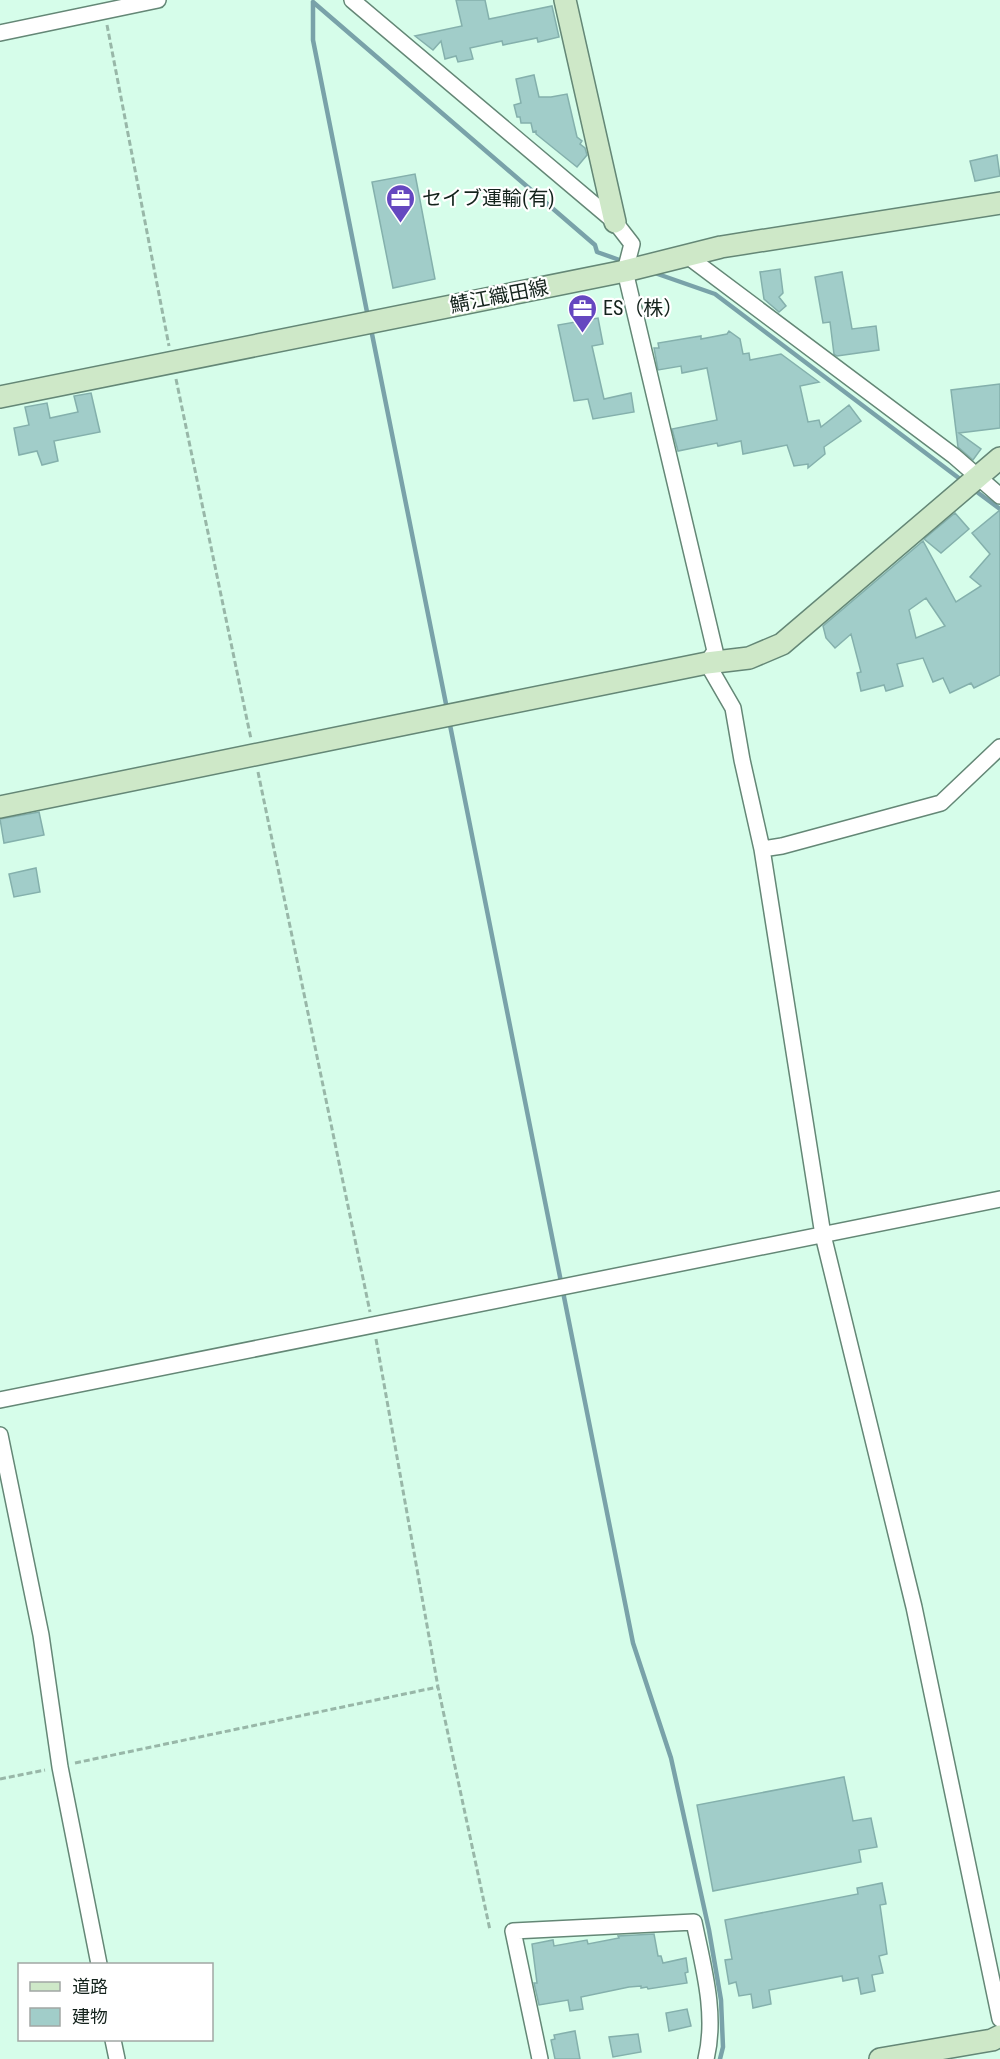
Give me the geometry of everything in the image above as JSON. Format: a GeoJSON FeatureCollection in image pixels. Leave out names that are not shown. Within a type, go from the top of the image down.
{"type":"FeatureCollection","features":[{"type":"Feature","properties":{"kind":"street"},"geometry":{"type":"LineString","coordinates":[[0,33],[158,0]]}},
{"type":"Feature","properties":{"kind":"street"},"geometry":{"type":"LineString","coordinates":[[352,0],[615,222],[632,244],[625,271],[715,651],[707,663]]}},
{"type":"Feature","properties":{"kind":"street"},"geometry":{"type":"LineString","coordinates":[[565,0],[615,222]]}},
{"type":"Feature","properties":{"kind":"street","name":"鯖江織田線"},"geometry":{"type":"LineString","coordinates":[[0,397],[625,271],[721,247],[1000,203]]}},
{"type":"Feature","properties":{"kind":"street"},"geometry":{"type":"LineString","coordinates":[[686,255],[945,449],[1000,496]]}},
{"type":"Feature","properties":{"kind":"street"},"geometry":{"type":"LineString","coordinates":[[0,807],[449,714],[707,663],[749,658],[782,644],[866,575],[1000,458]]}},
{"type":"Feature","properties":{"kind":"street"},"geometry":{"type":"LineString","coordinates":[[707,663],[733,708],[762,849],[822,1235],[914,1606],[1000,2019]]}},
{"type":"Feature","properties":{"kind":"street"},"geometry":{"type":"LineString","coordinates":[[762,849],[941,803],[1000,747]]}},
{"type":"Feature","properties":{"kind":"street"},"geometry":{"type":"LineString","coordinates":[[0,1400],[1000,1199]]}},
{"type":"Feature","properties":{"kind":"street"},"geometry":{"type":"LineString","coordinates":[[0,1435],[41,1635],[60,1767],[99,1963]]}},
{"type":"Feature","properties":{"kind":"street"},"geometry":{"type":"LineString","coordinates":[[540,2059],[513,1931],[694,1922],[708,1989],[710,2043],[706,2059]]}},
{"type":"Feature","properties":{"kind":"street"},"geometry":{"type":"LineString","coordinates":[[880,2059],[992,2040],[1000,2036]]}},
{"type":"Feature","properties":{"kind":"street"},"geometry":{"type":"LineString","coordinates":[[113,2041],[117,2059]]}},
{"type":"Feature","properties":{"kind":"path"},"geometry":{"type":"LineString","coordinates":[[104,12],[172,362],[373,1325],[438,1687],[490,1930]]}},
{"type":"Feature","properties":{"kind":"path"},"geometry":{"type":"LineString","coordinates":[[0,1779],[438,1687]]}},
{"type":"Feature","properties":{"kind":"building"},"geometry":{"type":"Polygon","coordinates":[[[456,0],[485,0],[489,19],[552,6],[559,37],[538,42],[537,38],[503,45],[502,41],[470,48],[473,59],[458,62],[456,56],[445,59],[441,41],[433,50],[415,36],[462,26],[456,0]]]}},
{"type":"Feature","properties":{"kind":"building"},"geometry":{"type":"Polygon","coordinates":[[[534,75],[539,97],[567,94],[577,137],[582,141],[580,144],[585,148],[587,155],[577,167],[536,134],[536,131],[533,132],[531,123],[521,123],[520,117],[517,117],[514,105],[521,103],[516,79],[534,75]]]}},
{"type":"Feature","properties":{"kind":"building"},"geometry":{"type":"Polygon","coordinates":[[[997,155],[1000,176],[975,181],[970,161],[997,155]]]}},
{"type":"Feature","properties":{"kind":"building"},"geometry":{"type":"Polygon","coordinates":[[[415,174],[435,279],[393,288],[372,182],[415,174]]]}},
{"type":"Feature","properties":{"kind":"building"},"geometry":{"type":"Polygon","coordinates":[[[780,269],[783,293],[779,297],[786,306],[779,312],[764,299],[760,272],[780,269]]]}},
{"type":"Feature","properties":{"kind":"building"},"geometry":{"type":"Polygon","coordinates":[[[842,272],[852,329],[876,326],[879,350],[837,356],[834,354],[830,322],[823,323],[815,277],[842,272]]]}},
{"type":"Feature","properties":{"kind":"building"},"geometry":{"type":"Polygon","coordinates":[[[598,318],[603,344],[592,346],[604,399],[631,393],[634,412],[593,419],[588,399],[574,401],[558,325],[598,318]]]}},
{"type":"Feature","properties":{"kind":"building"},"geometry":{"type":"Polygon","coordinates":[[[729,331],[740,339],[743,354],[749,353],[750,360],[781,354],[819,382],[800,386],[808,422],[819,420],[821,427],[849,405],[861,421],[824,447],[825,454],[808,468],[808,464],[794,466],[787,445],[743,454],[741,441],[678,451],[672,429],[717,420],[707,368],[682,373],[681,366],[658,370],[654,348],[659,348],[658,343],[701,336],[701,339],[727,334],[729,331]]]}},
{"type":"Feature","properties":{"kind":"building"},"geometry":{"type":"Polygon","coordinates":[[[1000,384],[1000,428],[959,433],[981,449],[973,460],[958,447],[951,390],[1000,384]]]}},
{"type":"Feature","properties":{"kind":"building"},"geometry":{"type":"Polygon","coordinates":[[[91,393],[100,432],[54,441],[58,461],[42,465],[37,451],[19,455],[14,428],[29,425],[25,407],[47,403],[50,418],[78,412],[74,396],[91,393]]]}},
{"type":"Feature","properties":{"kind":"building"},"geometry":{"type":"Polygon","coordinates":[[[1000,510],[1000,675],[974,688],[971,683],[950,693],[943,678],[933,682],[923,658],[897,664],[903,686],[886,691],[884,685],[861,691],[857,673],[861,672],[851,634],[835,648],[826,638],[823,626],[923,541],[956,602],[981,586],[970,577],[990,554],[972,533],[1000,510]],[[926,598],[909,610],[916,638],[945,626],[926,598]]]}},
{"type":"Feature","properties":{"kind":"building"},"geometry":{"type":"Polygon","coordinates":[[[955,513],[969,529],[941,553],[924,539],[955,513]]]}},
{"type":"Feature","properties":{"kind":"building"},"geometry":{"type":"Polygon","coordinates":[[[39,812],[44,835],[4,843],[0,819],[39,812]]]}},
{"type":"Feature","properties":{"kind":"building"},"geometry":{"type":"Polygon","coordinates":[[[36,868],[40,892],[14,897],[9,874],[36,868]]]}},
{"type":"Feature","properties":{"kind":"building"},"geometry":{"type":"Polygon","coordinates":[[[844,1777],[853,1821],[871,1818],[877,1847],[859,1850],[861,1862],[713,1891],[697,1805],[844,1777]]]}},
{"type":"Feature","properties":{"kind":"building"},"geometry":{"type":"Polygon","coordinates":[[[882,1883],[886,1904],[880,1905],[887,1954],[879,1956],[883,1973],[872,1975],[875,1991],[861,1994],[858,1978],[843,1981],[842,1976],[769,1990],[771,2004],[753,2008],[751,1994],[739,1996],[736,1982],[729,1984],[725,1960],[732,1959],[725,1920],[858,1894],[857,1888],[882,1883]]]}},
{"type":"Feature","properties":{"kind":"building"},"geometry":{"type":"Polygon","coordinates":[[[654,1934],[658,1956],[661,1956],[663,1963],[686,1958],[687,1983],[648,1989],[647,1987],[641,1988],[641,1986],[629,1987],[581,1997],[583,2009],[570,2011],[568,2000],[539,2005],[534,1983],[537,1983],[532,1944],[553,1940],[554,1946],[587,1940],[588,1944],[619,1938],[618,1936],[654,1934]]]}},
{"type":"Feature","properties":{"kind":"building"},"geometry":{"type":"Polygon","coordinates":[[[687,2009],[691,2026],[669,2031],[666,2013],[687,2009]]]}},
{"type":"Feature","properties":{"kind":"building"},"geometry":{"type":"Polygon","coordinates":[[[575,2031],[580,2059],[555,2059],[551,2040],[555,2039],[554,2035],[575,2031]]]}},
{"type":"Feature","properties":{"kind":"building"},"geometry":{"type":"Polygon","coordinates":[[[638,2034],[641,2052],[613,2057],[609,2037],[638,2034]]]}},
{"type":"Feature","properties":{"kind":"waterway"},"geometry":{"type":"LineString","coordinates":[[313,2],[313,40],[368,317]]}},
{"type":"Feature","properties":{"kind":"waterway"},"geometry":{"type":"LineString","coordinates":[[313,2],[595,245],[597,252],[625,262]]}},
{"type":"Feature","properties":{"kind":"waterway"},"geometry":{"type":"LineString","coordinates":[[652,272],[715,294],[964,482]]}},
{"type":"Feature","properties":{"kind":"waterway"},"geometry":{"type":"LineString","coordinates":[[371,329],[447,709]]}},
{"type":"Feature","properties":{"kind":"waterway"},"geometry":{"type":"LineString","coordinates":[[973,489],[1000,509]]}},
{"type":"Feature","properties":{"kind":"waterway"},"geometry":{"type":"LineString","coordinates":[[449,720],[633,1643],[671,1758],[709,1930],[721,2000],[723,2047],[720,2059]]}},
{"type":"Feature","properties":{"kind":"place","name":"セイブ運輸(有)"},"geometry":{"type":"Point","coordinates":[401,224]}},
{"type":"Feature","properties":{"kind":"place","name":"ES（株）"},"geometry":{"type":"Point","coordinates":[582,334]}}]}
